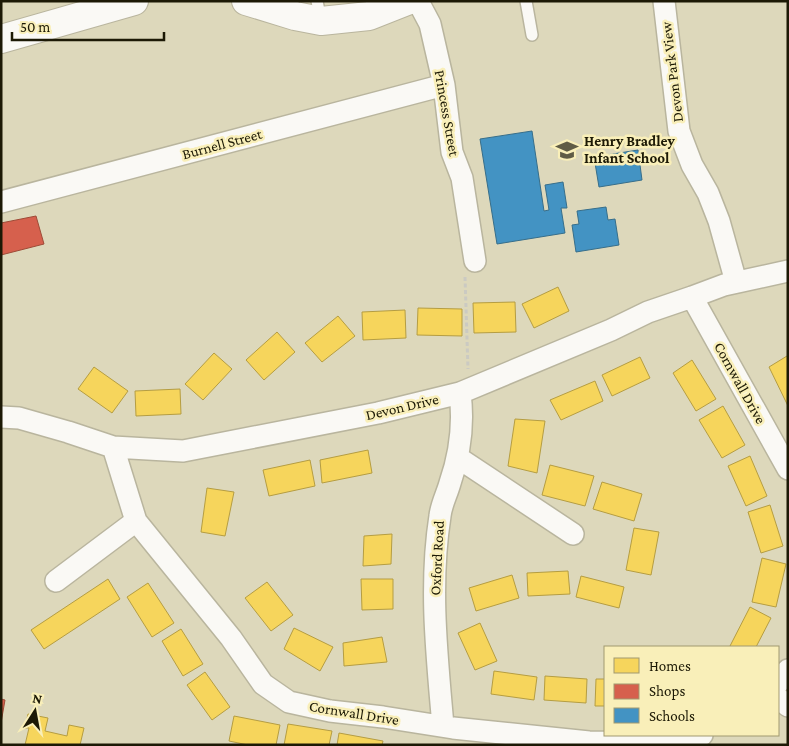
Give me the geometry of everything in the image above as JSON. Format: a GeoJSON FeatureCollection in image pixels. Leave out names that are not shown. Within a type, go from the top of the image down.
{"type":"FeatureCollection","features":[{"type":"Feature","properties":{"kind":"street"},"geometry":{"type":"LineString","coordinates":[[1,39],[134,1]]}},
{"type":"Feature","properties":{"kind":"street"},"geometry":{"type":"LineString","coordinates":[[246,1],[295,16],[319,11],[369,16],[407,1]]}},
{"type":"Feature","properties":{"kind":"street","name":"Princess Street"},"geometry":{"type":"LineString","coordinates":[[413,1],[421,7],[430,24],[444,85],[452,152],[462,178],[475,261]]}},
{"type":"Feature","properties":{"kind":"street","name":"Devon Park View"},"geometry":{"type":"LineString","coordinates":[[664,1],[679,131],[692,165],[708,192],[719,221],[736,282]]}},
{"type":"Feature","properties":{"kind":"street","name":"Burnell Street"},"geometry":{"type":"LineString","coordinates":[[1,202],[444,85]]}},
{"type":"Feature","properties":{"kind":"street","name":"Devon Drive"},"geometry":{"type":"LineString","coordinates":[[1,417],[19,418],[113,447],[183,451],[378,413],[464,392],[648,312],[724,285],[788,271]]}},
{"type":"Feature","properties":{"kind":"street","name":"Cornwall Drive"},"geometry":{"type":"LineString","coordinates":[[692,297],[788,469]]}},
{"type":"Feature","properties":{"kind":"street","name":"Oxford Road"},"geometry":{"type":"LineString","coordinates":[[443,726],[436,645],[433,578],[440,514],[462,440],[464,392]]}},
{"type":"Feature","properties":{"kind":"street","name":"Cornwall Drive"},"geometry":{"type":"LineString","coordinates":[[113,447],[136,521],[231,638],[263,684],[289,702],[330,712],[589,742],[679,743],[699,736]]}},
{"type":"Feature","properties":{"kind":"street"},"geometry":{"type":"LineString","coordinates":[[457,457],[573,534]]}},
{"type":"Feature","properties":{"kind":"street"},"geometry":{"type":"LineString","coordinates":[[56,581],[136,521]]}},
{"type":"Feature","properties":{"kind":"street"},"geometry":{"type":"LineString","coordinates":[[779,682],[788,670]]}},
{"type":"Feature","properties":{"kind":"lane"},"geometry":{"type":"LineString","coordinates":[[526,1],[532,35]]}},
{"type":"Feature","properties":{"kind":"path"},"geometry":{"type":"LineString","coordinates":[[464,392],[465,273],[475,261]]}},
{"type":"Feature","properties":{"kind":"building: Homes"},"geometry":{"type":"Polygon","coordinates":[[[558,287],[569,311],[534,328],[522,304],[558,287]]]}},
{"type":"Feature","properties":{"kind":"building: Homes"},"geometry":{"type":"Polygon","coordinates":[[[515,302],[516,332],[474,333],[473,303],[515,302]]]}},
{"type":"Feature","properties":{"kind":"building: Homes"},"geometry":{"type":"Polygon","coordinates":[[[418,308],[462,309],[462,336],[417,335],[418,308]]]}},
{"type":"Feature","properties":{"kind":"building: Homes"},"geometry":{"type":"Polygon","coordinates":[[[405,310],[406,338],[363,340],[362,312],[405,310]]]}},
{"type":"Feature","properties":{"kind":"building: Homes"},"geometry":{"type":"Polygon","coordinates":[[[338,316],[355,336],[322,362],[305,343],[338,316]]]}},
{"type":"Feature","properties":{"kind":"building: Homes"},"geometry":{"type":"Polygon","coordinates":[[[277,332],[295,352],[264,380],[246,360],[277,332]]]}},
{"type":"Feature","properties":{"kind":"building: Homes"},"geometry":{"type":"Polygon","coordinates":[[[214,353],[232,369],[203,400],[185,384],[214,353]]]}},
{"type":"Feature","properties":{"kind":"building: Homes"},"geometry":{"type":"Polygon","coordinates":[[[787,356],[788,358],[788,406],[769,367],[787,356]]]}},
{"type":"Feature","properties":{"kind":"building: Homes"},"geometry":{"type":"Polygon","coordinates":[[[640,357],[650,378],[612,396],[602,375],[640,357]]]}},
{"type":"Feature","properties":{"kind":"building: Homes"},"geometry":{"type":"Polygon","coordinates":[[[692,360],[716,399],[696,411],[673,373],[692,360]]]}},
{"type":"Feature","properties":{"kind":"building: Homes"},"geometry":{"type":"Polygon","coordinates":[[[94,367],[128,391],[112,413],[78,389],[94,367]]]}},
{"type":"Feature","properties":{"kind":"building: Homes"},"geometry":{"type":"Polygon","coordinates":[[[595,381],[603,401],[561,420],[550,400],[595,381]]]}},
{"type":"Feature","properties":{"kind":"building: Homes"},"geometry":{"type":"Polygon","coordinates":[[[180,389],[181,414],[136,416],[135,391],[180,389]]]}},
{"type":"Feature","properties":{"kind":"building: Homes"},"geometry":{"type":"Polygon","coordinates":[[[723,406],[745,445],[722,458],[699,420],[723,406]]]}},
{"type":"Feature","properties":{"kind":"building: Homes"},"geometry":{"type":"Polygon","coordinates":[[[515,419],[545,421],[537,473],[508,466],[515,419]]]}},
{"type":"Feature","properties":{"kind":"building: Homes"},"geometry":{"type":"Polygon","coordinates":[[[368,450],[372,473],[322,483],[320,460],[368,450]]]}},
{"type":"Feature","properties":{"kind":"building: Homes"},"geometry":{"type":"Polygon","coordinates":[[[750,456],[767,496],[746,506],[728,466],[750,456]]]}},
{"type":"Feature","properties":{"kind":"building: Homes"},"geometry":{"type":"Polygon","coordinates":[[[310,460],[315,486],[269,496],[263,470],[310,460]]]}},
{"type":"Feature","properties":{"kind":"building: Homes"},"geometry":{"type":"Polygon","coordinates":[[[550,465],[594,476],[585,506],[542,495],[550,465]]]}},
{"type":"Feature","properties":{"kind":"building: Homes"},"geometry":{"type":"Polygon","coordinates":[[[602,482],[642,494],[634,521],[593,509],[602,482]]]}},
{"type":"Feature","properties":{"kind":"building: Homes"},"geometry":{"type":"Polygon","coordinates":[[[207,488],[234,492],[225,536],[201,532],[207,488]]]}},
{"type":"Feature","properties":{"kind":"building: Homes"},"geometry":{"type":"Polygon","coordinates":[[[770,505],[783,546],[761,553],[748,512],[770,505]]]}},
{"type":"Feature","properties":{"kind":"building: Homes"},"geometry":{"type":"Polygon","coordinates":[[[634,528],[659,532],[651,575],[626,570],[634,528]]]}},
{"type":"Feature","properties":{"kind":"building: Homes"},"geometry":{"type":"Polygon","coordinates":[[[392,534],[391,564],[363,566],[364,536],[392,534]]]}},
{"type":"Feature","properties":{"kind":"building: Homes"},"geometry":{"type":"Polygon","coordinates":[[[762,558],[786,564],[776,607],[752,602],[762,558]]]}},
{"type":"Feature","properties":{"kind":"building: Homes"},"geometry":{"type":"Polygon","coordinates":[[[568,571],[570,594],[528,596],[527,573],[568,571]]]}},
{"type":"Feature","properties":{"kind":"building: Homes"},"geometry":{"type":"Polygon","coordinates":[[[512,575],[519,598],[476,611],[469,588],[512,575]]]}},
{"type":"Feature","properties":{"kind":"building: Homes"},"geometry":{"type":"Polygon","coordinates":[[[581,576],[624,587],[619,608],[576,597],[581,576]]]}},
{"type":"Feature","properties":{"kind":"building: Homes"},"geometry":{"type":"Polygon","coordinates":[[[108,579],[120,599],[44,649],[31,630],[108,579]]]}},
{"type":"Feature","properties":{"kind":"building: Homes"},"geometry":{"type":"Polygon","coordinates":[[[361,579],[393,579],[393,609],[362,610],[361,579]]]}},
{"type":"Feature","properties":{"kind":"building: Homes"},"geometry":{"type":"Polygon","coordinates":[[[267,582],[293,615],[271,631],[245,598],[267,582]]]}},
{"type":"Feature","properties":{"kind":"building: Homes"},"geometry":{"type":"Polygon","coordinates":[[[148,583],[174,623],[152,637],[127,597],[148,583]]]}},
{"type":"Feature","properties":{"kind":"building: Homes"},"geometry":{"type":"Polygon","coordinates":[[[750,607],[771,618],[757,646],[730,646],[750,607]]]}},
{"type":"Feature","properties":{"kind":"building: Homes"},"geometry":{"type":"Polygon","coordinates":[[[480,623],[497,661],[475,670],[458,633],[480,623]]]}},
{"type":"Feature","properties":{"kind":"building: Homes"},"geometry":{"type":"Polygon","coordinates":[[[294,628],[333,647],[320,671],[284,649],[294,628]]]}},
{"type":"Feature","properties":{"kind":"building: Homes"},"geometry":{"type":"Polygon","coordinates":[[[181,629],[203,664],[183,676],[162,641],[181,629]]]}},
{"type":"Feature","properties":{"kind":"building: Homes"},"geometry":{"type":"Polygon","coordinates":[[[382,637],[387,662],[344,666],[343,643],[382,637]]]}},
{"type":"Feature","properties":{"kind":"building: Homes"},"geometry":{"type":"Polygon","coordinates":[[[494,671],[537,677],[534,700],[491,694],[494,671]]]}},
{"type":"Feature","properties":{"kind":"building: Homes"},"geometry":{"type":"Polygon","coordinates":[[[205,672],[230,707],[212,720],[187,685],[205,672]]]}},
{"type":"Feature","properties":{"kind":"building: Homes"},"geometry":{"type":"Polygon","coordinates":[[[545,676],[587,679],[586,703],[544,700],[545,676]]]}},
{"type":"Feature","properties":{"kind":"building: Homes"},"geometry":{"type":"Polygon","coordinates":[[[596,679],[604,679],[604,706],[595,706],[596,679]]]}},
{"type":"Feature","properties":{"kind":"building: Homes"},"geometry":{"type":"Polygon","coordinates":[[[28,714],[48,718],[45,731],[67,736],[69,725],[84,728],[80,745],[25,745],[29,728],[25,728],[28,714]]]}},
{"type":"Feature","properties":{"kind":"building: Homes"},"geometry":{"type":"Polygon","coordinates":[[[234,716],[280,725],[276,745],[248,745],[229,741],[234,716]]]}},
{"type":"Feature","properties":{"kind":"building: Homes"},"geometry":{"type":"Polygon","coordinates":[[[288,724],[332,731],[329,745],[284,745],[288,724]]]}},
{"type":"Feature","properties":{"kind":"building: Homes"},"geometry":{"type":"Polygon","coordinates":[[[339,733],[383,741],[382,745],[337,745],[339,733]]]}},
{"type":"Feature","properties":{"kind":"building: Shops"},"geometry":{"type":"Polygon","coordinates":[[[36,216],[44,244],[1,255],[1,223],[36,216]]]}},
{"type":"Feature","properties":{"kind":"building: Shops"},"geometry":{"type":"Polygon","coordinates":[[[1,699],[5,700],[1,723],[1,699]]]}},
{"type":"Feature","properties":{"kind":"building: Schools"},"geometry":{"type":"Polygon","coordinates":[[[532,131],[544,211],[549,210],[545,185],[563,182],[567,208],[561,208],[565,233],[497,244],[480,139],[532,131]]]}},
{"type":"Feature","properties":{"kind":"building: Schools"},"geometry":{"type":"Polygon","coordinates":[[[638,150],[642,180],[599,187],[594,157],[638,150]]]}},
{"type":"Feature","properties":{"kind":"building: Schools"},"geometry":{"type":"Polygon","coordinates":[[[606,207],[608,220],[615,219],[619,245],[576,252],[572,225],[579,224],[577,211],[606,207]]]}},
{"type":"Feature","properties":{"kind":"place","name":"Henry Bradley Infant School"},"geometry":{"type":"Point","coordinates":[567,150]}}]}
